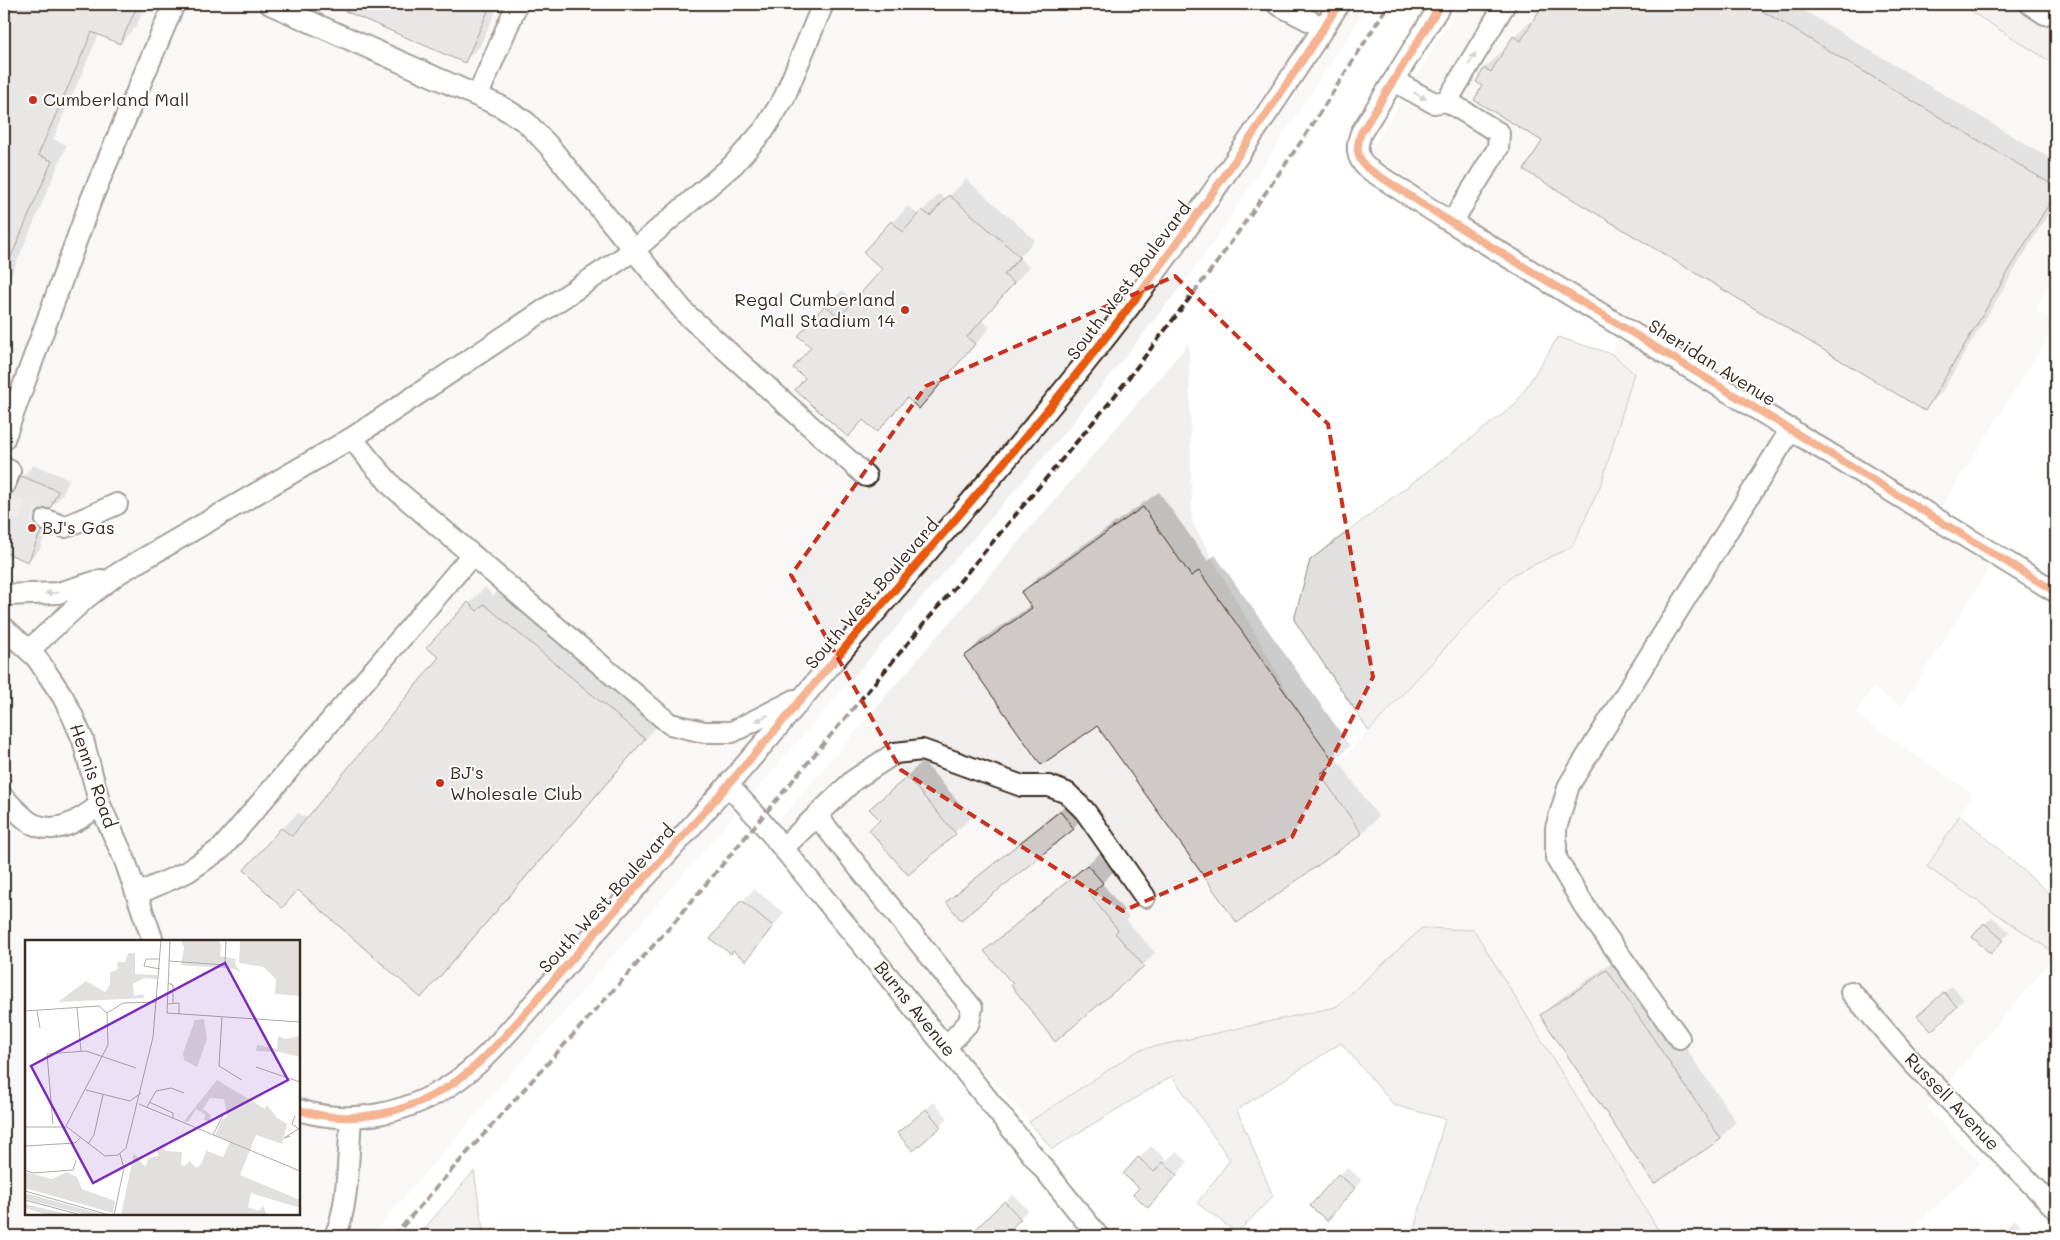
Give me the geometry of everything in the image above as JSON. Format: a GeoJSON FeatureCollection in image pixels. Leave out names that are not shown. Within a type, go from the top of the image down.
{"type":"FeatureCollection","features":[{"type":"Feature","properties":{"kind":"street"},"geometry":{"type":"LineString","coordinates":[[4,439],[91,200],[174,4]]}},
{"type":"Feature","properties":{"kind":"street"},"geometry":{"type":"LineString","coordinates":[[270,4],[478,95],[526,122],[549,146],[633,251],[692,319],[866,476]]}},
{"type":"Feature","properties":{"kind":"street"},"geometry":{"type":"LineString","coordinates":[[478,95],[517,4]]}},
{"type":"Feature","properties":{"kind":"street"},"geometry":{"type":"LineString","coordinates":[[30,650],[86,598],[115,575],[352,438],[633,251],[733,165],[764,130],[784,98],[823,4]]}},
{"type":"Feature","properties":{"kind":"street"},"geometry":{"type":"LineString","coordinates":[[1278,4],[1324,28]]}},
{"type":"Feature","properties":{"kind":"street","name":"South West Boulevard"},"geometry":{"type":"LineString","coordinates":[[351,1118],[387,1112],[430,1097],[473,1068],[512,1029],[624,900],[728,785],[1014,452],[1093,354],[1231,168],[1340,4]]}},
{"type":"Feature","properties":{"kind":"street"},"geometry":{"type":"LineString","coordinates":[[1441,4],[1394,81],[1434,103],[1447,101],[1499,134],[1498,148],[1452,222]]}},
{"type":"Feature","properties":{"kind":"street"},"geometry":{"type":"LineString","coordinates":[[1447,101],[1505,4]]}},
{"type":"Feature","properties":{"kind":"street","name":"Sheridan Avenue"},"geometry":{"type":"LineString","coordinates":[[1394,81],[1361,133],[1358,141],[1360,161],[1375,174],[2056,592]]}},
{"type":"Feature","properties":{"kind":"street"},"geometry":{"type":"LineString","coordinates":[[1679,1038],[1578,896],[1556,858],[1556,828],[1569,785],[1791,429]]}},
{"type":"Feature","properties":{"kind":"street"},"geometry":{"type":"LineString","coordinates":[[352,438],[370,462],[394,488],[670,724],[704,732],[732,732],[805,695]]}},
{"type":"Feature","properties":{"kind":"street"},"geometry":{"type":"LineString","coordinates":[[4,468],[10,471],[4,484]]}},
{"type":"Feature","properties":{"kind":"street"},"geometry":{"type":"LineString","coordinates":[[46,520],[65,526],[117,504]]}},
{"type":"Feature","properties":{"kind":"street"},"geometry":{"type":"LineString","coordinates":[[136,894],[187,872],[222,848],[472,555]]}},
{"type":"Feature","properties":{"kind":"street"},"geometry":{"type":"LineString","coordinates":[[4,596],[58,593],[115,575]]}},
{"type":"Feature","properties":{"kind":"street","name":"Hennis Road"},"geometry":{"type":"LineString","coordinates":[[4,628],[30,650],[63,697],[73,717],[83,740],[100,805],[124,858],[154,940]]}},
{"type":"Feature","properties":{"kind":"street"},"geometry":{"type":"LineString","coordinates":[[783,848],[854,780],[895,753],[922,750],[1022,786],[1049,786],[1067,794],[1085,811],[1145,897]]}},
{"type":"Feature","properties":{"kind":"street","name":"Burns Avenue"},"geometry":{"type":"LineString","coordinates":[[728,785],[783,848],[1098,1236]]}},
{"type":"Feature","properties":{"kind":"street"},"geometry":{"type":"LineString","coordinates":[[4,798],[32,824],[58,829],[80,820],[100,805]]}},
{"type":"Feature","properties":{"kind":"street"},"geometry":{"type":"LineString","coordinates":[[817,816],[972,1008],[969,1022],[946,1047]]}},
{"type":"Feature","properties":{"kind":"street","name":"Russell Avenue"},"geometry":{"type":"LineString","coordinates":[[1851,992],[1913,1063],[2056,1209]]}},
{"type":"Feature","properties":{"kind":"street"},"geometry":{"type":"LineString","coordinates":[[300,1110],[332,1117],[351,1118],[343,1206],[340,1224],[335,1236]]}},
{"type":"Feature","properties":{"kind":"highlighted area"},"geometry":{"type":"Polygon","coordinates":[[[1175,276],[1328,424],[1373,677],[1292,837],[1123,911],[901,770],[791,575],[926,386],[1175,276]]]}},
{"type":"Feature","properties":{"kind":"shaded area","name":"Cumberland Mall"},"geometry":{"type":"Polygon","coordinates":[[[4,4],[1349,4],[1365,11],[1204,257],[1067,430],[371,1236],[4,1236],[4,4]]]}},
{"type":"Feature","properties":{"kind":"shaded area"},"geometry":{"type":"Polygon","coordinates":[[[1460,4],[1959,4],[2056,65],[2056,274],[2035,310],[2056,325],[1936,516],[1997,557],[1902,706],[1872,688],[1856,714],[1973,794],[1927,867],[2056,954],[1927,1108],[1981,1163],[1905,1236],[1662,1236],[1474,930],[1422,928],[1336,1007],[1139,1050],[1029,1122],[770,831],[1189,343],[1192,522],[1332,770],[1512,575],[1572,547],[1634,373],[1612,354],[1625,324],[1362,165],[1460,4]]]}},
{"type":"Feature","properties":{"kind":"shaded area"},"geometry":{"type":"Polygon","coordinates":[[[1959,4],[2056,4],[2056,65],[1959,4]]]}},
{"type":"Feature","properties":{"kind":"shaded area"},"geometry":{"type":"Polygon","coordinates":[[[1558,337],[1612,354],[1634,373],[1602,482],[1572,547],[1512,575],[1369,731],[1294,620],[1310,560],[1515,405],[1558,337]]]}},
{"type":"Feature","properties":{"kind":"shaded area"},"geometry":{"type":"Polygon","coordinates":[[[1960,815],[2056,899],[2056,954],[1927,867],[1960,815]]]}},
{"type":"Feature","properties":{"kind":"shaded area"},"geometry":{"type":"Polygon","coordinates":[[[1422,928],[1474,930],[1662,1236],[1412,1236],[1445,1119],[1394,1105],[1341,1043],[1237,1110],[1273,1196],[1237,1233],[1197,1203],[1230,1160],[1172,1076],[1052,1149],[1029,1122],[1139,1050],[1336,1007],[1422,928]]]}},
{"type":"Feature","properties":{"kind":"shaded area"},"geometry":{"type":"Polygon","coordinates":[[[474,1171],[484,1236],[418,1236],[474,1171]]]}},
{"type":"Feature","properties":{"kind":"building","name":"Cumberland Mall"},"geometry":{"type":"Polygon","coordinates":[[[4,4],[138,4],[120,44],[92,32],[38,155],[52,161],[4,273],[4,4]]]}},
{"type":"Feature","properties":{"kind":"building"},"geometry":{"type":"Polygon","coordinates":[[[329,4],[491,4],[465,63],[329,4]]]}},
{"type":"Feature","properties":{"kind":"building"},"geometry":{"type":"Polygon","coordinates":[[[1543,4],[1751,4],[2056,187],[2056,192],[1925,411],[1524,170],[1542,141],[1474,100],[1482,86],[1476,82],[1484,68],[1491,72],[1513,36],[1521,41],[1543,4]]]}},
{"type":"Feature","properties":{"kind":"building"},"geometry":{"type":"Polygon","coordinates":[[[949,195],[1020,257],[1004,275],[1014,283],[967,337],[975,344],[919,409],[907,398],[877,432],[863,420],[848,437],[795,390],[805,378],[793,368],[811,347],[798,336],[825,305],[839,318],[882,269],[863,252],[891,221],[903,232],[922,210],[930,216],[949,195]]]}},
{"type":"Feature","properties":{"kind":"building"},"geometry":{"type":"Polygon","coordinates":[[[21,476],[58,491],[50,509],[44,508],[35,515],[34,522],[41,531],[28,562],[4,552],[4,503],[7,496],[15,490],[21,476]]]}},
{"type":"Feature","properties":{"kind":"building"},"geometry":{"type":"Polygon","coordinates":[[[1143,507],[1191,576],[1199,571],[1335,763],[1320,774],[1362,834],[1237,923],[1097,726],[1041,765],[964,656],[1032,608],[1021,592],[1143,507]]]}},
{"type":"Feature","properties":{"kind":"building"},"geometry":{"type":"Polygon","coordinates":[[[468,602],[477,611],[484,604],[645,739],[421,998],[298,890],[282,908],[244,870],[281,828],[292,836],[439,657],[426,648],[468,602]]]}},
{"type":"Feature","properties":{"kind":"building"},"geometry":{"type":"Polygon","coordinates":[[[907,777],[956,834],[908,875],[869,830],[880,820],[869,809],[907,777]]]}},
{"type":"Feature","properties":{"kind":"building"},"geometry":{"type":"Polygon","coordinates":[[[1060,811],[1074,829],[961,920],[946,902],[1060,811]]]}},
{"type":"Feature","properties":{"kind":"building"},"geometry":{"type":"Polygon","coordinates":[[[1087,865],[1103,883],[1090,895],[1118,930],[1115,933],[1144,966],[1055,1042],[1011,985],[1013,984],[984,951],[1087,865]]]}},
{"type":"Feature","properties":{"kind":"building"},"geometry":{"type":"Polygon","coordinates":[[[741,900],[773,926],[746,961],[733,951],[731,954],[710,939],[741,900]]]}},
{"type":"Feature","properties":{"kind":"building"},"geometry":{"type":"Polygon","coordinates":[[[1984,923],[2003,940],[1991,954],[1972,937],[1984,923]]]}},
{"type":"Feature","properties":{"kind":"building"},"geometry":{"type":"Polygon","coordinates":[[[1607,970],[1721,1139],[1654,1184],[1540,1015],[1607,970]]]}},
{"type":"Feature","properties":{"kind":"building"},"geometry":{"type":"Polygon","coordinates":[[[1944,992],[1957,1007],[1931,1031],[1917,1016],[1944,992]]]}},
{"type":"Feature","properties":{"kind":"building"},"geometry":{"type":"Polygon","coordinates":[[[926,1109],[941,1127],[913,1151],[897,1133],[926,1109]]]}},
{"type":"Feature","properties":{"kind":"building"},"geometry":{"type":"Polygon","coordinates":[[[1138,1157],[1154,1172],[1163,1162],[1177,1175],[1148,1208],[1133,1194],[1139,1188],[1123,1174],[1138,1157]]]}},
{"type":"Feature","properties":{"kind":"building"},"geometry":{"type":"Polygon","coordinates":[[[1338,1174],[1355,1188],[1327,1221],[1310,1206],[1338,1174]]]}},
{"type":"Feature","properties":{"kind":"building"},"geometry":{"type":"Polygon","coordinates":[[[1004,1201],[1021,1219],[1003,1236],[969,1236],[1004,1201]]]}},
{"type":"Feature","properties":{"kind":"tunnel"},"geometry":{"type":"LineString","coordinates":[[4,504],[46,520]]}},
{"type":"Feature","properties":{"kind":"railway"},"geometry":{"type":"LineString","coordinates":[[394,1236],[670,927],[1110,402],[1218,261],[1305,136],[1389,4]]}},
{"type":"Feature","properties":{"kind":"cycle path"},"geometry":{"type":"LineString","coordinates":[[300,1110],[318,1115],[357,1117],[395,1110],[414,1104],[449,1086],[471,1070],[500,1041],[749,761],[1070,382],[1139,294],[1217,187],[1339,4]]}},
{"type":"Feature","properties":{"kind":"cycle path"},"geometry":{"type":"LineString","coordinates":[[1441,4],[1361,133],[1358,152],[1367,168],[1441,216],[2056,592]]}},
{"type":"Feature","properties":{"kind":"place","name":"Cumberland Mall"},"geometry":{"type":"Point","coordinates":[33,100]}},
{"type":"Feature","properties":{"kind":"place","name":"Regal Cumberland Mall Stadium 14"},"geometry":{"type":"Point","coordinates":[905,310]}},
{"type":"Feature","properties":{"kind":"place","name":"BJ's Gas"},"geometry":{"type":"Point","coordinates":[32,528]}},
{"type":"Feature","properties":{"kind":"place","name":"BJ's Wholesale Club"},"geometry":{"type":"Point","coordinates":[440,783]}}]}
